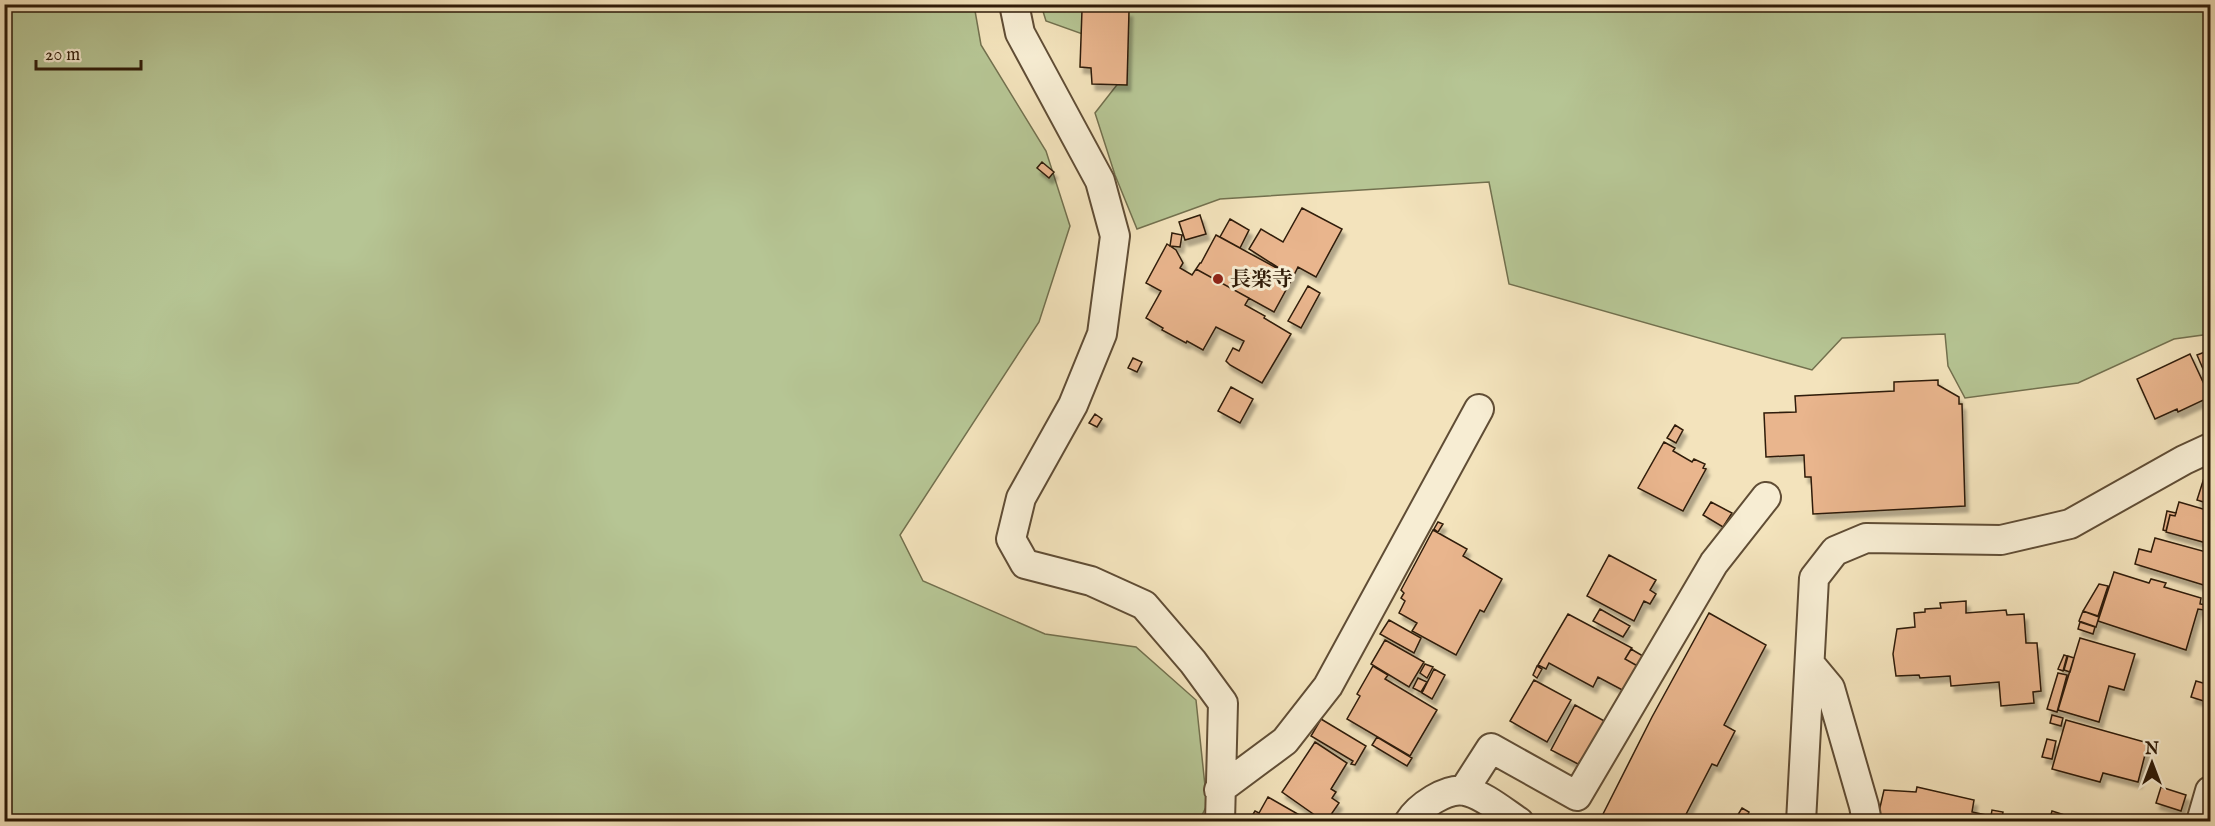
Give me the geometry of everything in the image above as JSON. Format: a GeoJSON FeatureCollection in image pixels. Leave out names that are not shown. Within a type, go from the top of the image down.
{"type":"FeatureCollection","features":[{"type":"Feature","properties":{"kind":"street"},"geometry":{"type":"LineString","coordinates":[[1014,4],[1020,33],[1100,181],[1116,236],[1102,334],[1073,405],[1021,498],[1011,539],[1025,564],[1091,581],[1143,605],[1193,662],[1223,703],[1219,789],[1220,822]]}},
{"type":"Feature","properties":{"kind":"street"},"geometry":{"type":"LineString","coordinates":[[1219,789],[1285,741],[1328,686],[1479,409]]}},
{"type":"Feature","properties":{"kind":"street"},"geometry":{"type":"LineString","coordinates":[[1801,822],[1814,578],[1835,551],[1866,538],[2001,540],[2070,524],[2184,460],[2211,448]]}},
{"type":"Feature","properties":{"kind":"street"},"geometry":{"type":"LineString","coordinates":[[1464,790],[1491,748],[1577,796],[1714,563],[1766,497]]}},
{"type":"Feature","properties":{"kind":"street"},"geometry":{"type":"LineString","coordinates":[[1810,664],[1830,688],[1867,822]]}},
{"type":"Feature","properties":{"kind":"street"},"geometry":{"type":"LineString","coordinates":[[1409,822],[1416,811],[1439,796],[1464,790],[1488,801],[1519,822]]}},
{"type":"Feature","properties":{"kind":"street"},"geometry":{"type":"LineString","coordinates":[[2201,822],[2211,791]]}},
{"type":"Feature","properties":{"kind":"green space"},"geometry":{"type":"Polygon","coordinates":[[[5,5],[974,5],[981,45],[1046,151],[1070,226],[1039,322],[900,535],[923,581],[1045,634],[1136,647],[1196,700],[1207,805],[1199,821],[5,822],[5,5]]]}},
{"type":"Feature","properties":{"kind":"green space"},"geometry":{"type":"Polygon","coordinates":[[[1041,5],[2210,5],[2210,334],[2174,339],[2078,383],[1965,398],[1948,366],[1945,334],[1842,338],[1812,370],[1509,284],[1489,182],[1220,199],[1137,229],[1115,175],[1095,113],[1120,81],[1094,38],[1046,21],[1041,5]]]}},
{"type":"Feature","properties":{"kind":"building"},"geometry":{"type":"Polygon","coordinates":[[[1082,10],[1129,11],[1127,85],[1092,84],[1091,68],[1080,67],[1082,10]]]}},
{"type":"Feature","properties":{"kind":"building"},"geometry":{"type":"Polygon","coordinates":[[[1042,162],[1054,172],[1049,178],[1037,168],[1042,162]]]}},
{"type":"Feature","properties":{"kind":"building"},"geometry":{"type":"Polygon","coordinates":[[[1302,208],[1342,229],[1316,277],[1298,267],[1293,277],[1249,249],[1261,229],[1283,242],[1302,208]]]}},
{"type":"Feature","properties":{"kind":"building"},"geometry":{"type":"Polygon","coordinates":[[[1200,215],[1206,234],[1185,240],[1179,222],[1200,215]]]}},
{"type":"Feature","properties":{"kind":"building"},"geometry":{"type":"Polygon","coordinates":[[[1230,219],[1249,230],[1240,248],[1220,237],[1230,219]]]}},
{"type":"Feature","properties":{"kind":"building"},"geometry":{"type":"Polygon","coordinates":[[[1172,233],[1182,235],[1180,247],[1170,246],[1172,233]]]}},
{"type":"Feature","properties":{"kind":"building"},"geometry":{"type":"Polygon","coordinates":[[[1216,235],[1293,277],[1274,312],[1196,269],[1216,235]]]}},
{"type":"Feature","properties":{"kind":"building"},"geometry":{"type":"Polygon","coordinates":[[[1167,244],[1176,250],[1183,263],[1180,268],[1192,275],[1196,269],[1249,298],[1245,305],[1291,334],[1262,383],[1226,361],[1233,348],[1239,351],[1244,341],[1216,327],[1203,350],[1162,330],[1163,328],[1146,318],[1161,291],[1146,283],[1167,244]]]}},
{"type":"Feature","properties":{"kind":"building"},"geometry":{"type":"Polygon","coordinates":[[[1308,286],[1320,293],[1301,328],[1288,321],[1308,286]]]}},
{"type":"Feature","properties":{"kind":"building"},"geometry":{"type":"Polygon","coordinates":[[[2210,350],[2210,385],[2197,355],[2210,350]]]}},
{"type":"Feature","properties":{"kind":"building"},"geometry":{"type":"Polygon","coordinates":[[[2190,354],[2210,397],[2178,412],[2177,409],[2155,419],[2137,379],[2190,354]]]}},
{"type":"Feature","properties":{"kind":"building"},"geometry":{"type":"Polygon","coordinates":[[[1133,358],[1142,362],[1137,372],[1128,368],[1133,358]]]}},
{"type":"Feature","properties":{"kind":"building"},"geometry":{"type":"Polygon","coordinates":[[[1938,380],[1938,385],[1959,397],[1959,404],[1962,404],[1965,506],[1813,514],[1811,477],[1805,477],[1804,455],[1766,457],[1764,413],[1796,412],[1795,396],[1894,391],[1894,382],[1938,380]]]}},
{"type":"Feature","properties":{"kind":"building"},"geometry":{"type":"Polygon","coordinates":[[[1231,387],[1253,399],[1240,423],[1218,411],[1231,387]]]}},
{"type":"Feature","properties":{"kind":"building"},"geometry":{"type":"Polygon","coordinates":[[[1095,414],[1102,419],[1097,427],[1089,423],[1095,414]]]}},
{"type":"Feature","properties":{"kind":"building"},"geometry":{"type":"Polygon","coordinates":[[[1675,425],[1683,430],[1676,443],[1667,438],[1675,425]]]}},
{"type":"Feature","properties":{"kind":"building"},"geometry":{"type":"Polygon","coordinates":[[[1664,442],[1675,448],[1673,451],[1692,462],[1694,459],[1705,464],[1703,468],[1706,469],[1683,511],[1638,488],[1664,442]]]}},
{"type":"Feature","properties":{"kind":"building"},"geometry":{"type":"Polygon","coordinates":[[[2204,478],[2210,480],[2210,504],[2197,500],[2204,478]]]}},
{"type":"Feature","properties":{"kind":"building"},"geometry":{"type":"Polygon","coordinates":[[[1711,502],[1732,513],[1723,527],[1703,515],[1711,502]]]}},
{"type":"Feature","properties":{"kind":"building"},"geometry":{"type":"Polygon","coordinates":[[[2179,502],[2210,511],[2210,544],[2166,532],[2170,515],[2175,516],[2179,502]]]}},
{"type":"Feature","properties":{"kind":"building"},"geometry":{"type":"Polygon","coordinates":[[[2167,511],[2176,513],[2175,516],[2170,515],[2166,531],[2163,530],[2167,511]]]}},
{"type":"Feature","properties":{"kind":"building"},"geometry":{"type":"Polygon","coordinates":[[[1438,522],[1443,524],[1438,532],[1434,529],[1438,522]]]}},
{"type":"Feature","properties":{"kind":"building"},"geometry":{"type":"Polygon","coordinates":[[[1433,530],[1467,549],[1463,556],[1502,579],[1484,612],[1480,610],[1456,655],[1412,631],[1417,623],[1399,613],[1405,601],[1401,598],[1404,593],[1401,590],[1433,530]]]}},
{"type":"Feature","properties":{"kind":"building"},"geometry":{"type":"Polygon","coordinates":[[[2155,538],[2210,553],[2210,587],[2135,564],[2139,549],[2151,552],[2155,538]]]}},
{"type":"Feature","properties":{"kind":"building"},"geometry":{"type":"Polygon","coordinates":[[[1609,555],[1656,580],[1650,590],[1656,594],[1650,604],[1644,601],[1634,621],[1587,596],[1609,555]]]}},
{"type":"Feature","properties":{"kind":"building"},"geometry":{"type":"Polygon","coordinates":[[[2114,572],[2149,583],[2151,579],[2166,583],[2164,587],[2201,598],[2200,604],[2206,605],[2204,610],[2198,609],[2186,650],[2098,621],[2114,572]]]}},
{"type":"Feature","properties":{"kind":"building"},"geometry":{"type":"Polygon","coordinates":[[[2099,584],[2108,586],[2098,616],[2083,611],[2099,584]]]}},
{"type":"Feature","properties":{"kind":"building"},"geometry":{"type":"Polygon","coordinates":[[[1966,601],[1966,613],[2006,610],[2007,615],[2024,614],[2026,643],[2037,643],[2041,691],[2033,692],[2034,703],[2001,706],[1999,682],[1951,686],[1950,676],[1920,678],[1919,675],[1896,676],[1893,654],[1897,629],[1915,627],[1914,613],[1925,612],[1925,609],[1941,608],[1940,603],[1966,601]]]}},
{"type":"Feature","properties":{"kind":"building"},"geometry":{"type":"Polygon","coordinates":[[[1600,609],[1630,626],[1623,637],[1593,621],[1600,609]]]}},
{"type":"Feature","properties":{"kind":"building"},"geometry":{"type":"Polygon","coordinates":[[[2083,611],[2099,617],[2096,627],[2079,621],[2083,611]]]}},
{"type":"Feature","properties":{"kind":"building"},"geometry":{"type":"Polygon","coordinates":[[[1709,613],[1766,645],[1724,725],[1735,731],[1717,766],[1712,764],[1682,822],[1599,822],[1652,717],[1709,613]]]}},
{"type":"Feature","properties":{"kind":"building"},"geometry":{"type":"Polygon","coordinates":[[[1568,614],[1632,648],[1625,659],[1641,668],[1628,693],[1598,677],[1593,687],[1549,663],[1546,669],[1538,665],[1568,614]]]}},
{"type":"Feature","properties":{"kind":"building"},"geometry":{"type":"Polygon","coordinates":[[[1389,620],[1421,638],[1414,653],[1380,634],[1389,620]]]}},
{"type":"Feature","properties":{"kind":"building"},"geometry":{"type":"Polygon","coordinates":[[[2080,622],[2095,627],[2093,634],[2078,629],[2080,622]]]}},
{"type":"Feature","properties":{"kind":"building"},"geometry":{"type":"Polygon","coordinates":[[[2080,638],[2135,654],[2124,690],[2109,686],[2099,722],[2058,710],[2080,638]]]}},
{"type":"Feature","properties":{"kind":"building"},"geometry":{"type":"Polygon","coordinates":[[[1385,640],[1424,662],[1409,687],[1371,664],[1385,640]]]}},
{"type":"Feature","properties":{"kind":"building"},"geometry":{"type":"Polygon","coordinates":[[[1631,649],[1648,659],[1643,669],[1625,659],[1631,649]]]}},
{"type":"Feature","properties":{"kind":"building"},"geometry":{"type":"Polygon","coordinates":[[[2064,655],[2067,656],[2063,671],[2058,669],[2064,655]]]}},
{"type":"Feature","properties":{"kind":"building"},"geometry":{"type":"Polygon","coordinates":[[[2068,656],[2074,658],[2070,672],[2064,670],[2068,656]]]}},
{"type":"Feature","properties":{"kind":"building"},"geometry":{"type":"Polygon","coordinates":[[[1425,664],[1433,667],[1427,678],[1420,673],[1425,664]]]}},
{"type":"Feature","properties":{"kind":"building"},"geometry":{"type":"Polygon","coordinates":[[[1373,666],[1388,675],[1385,679],[1437,710],[1410,756],[1347,719],[1360,696],[1357,694],[1373,666]]]}},
{"type":"Feature","properties":{"kind":"building"},"geometry":{"type":"Polygon","coordinates":[[[1537,666],[1542,669],[1537,678],[1533,675],[1537,666]]]}},
{"type":"Feature","properties":{"kind":"building"},"geometry":{"type":"Polygon","coordinates":[[[1434,669],[1445,675],[1432,699],[1422,693],[1434,669]]]}},
{"type":"Feature","properties":{"kind":"building"},"geometry":{"type":"Polygon","coordinates":[[[2058,673],[2067,675],[2057,712],[2047,709],[2058,673]]]}},
{"type":"Feature","properties":{"kind":"building"},"geometry":{"type":"Polygon","coordinates":[[[1418,678],[1427,682],[1421,692],[1413,688],[1418,678]]]}},
{"type":"Feature","properties":{"kind":"building"},"geometry":{"type":"Polygon","coordinates":[[[1534,680],[1571,700],[1547,742],[1510,721],[1534,680]]]}},
{"type":"Feature","properties":{"kind":"building"},"geometry":{"type":"Polygon","coordinates":[[[2196,681],[2210,685],[2210,703],[2191,697],[2196,681]]]}},
{"type":"Feature","properties":{"kind":"building"},"geometry":{"type":"Polygon","coordinates":[[[1575,705],[1608,723],[1578,764],[1551,750],[1575,705]]]}},
{"type":"Feature","properties":{"kind":"building"},"geometry":{"type":"Polygon","coordinates":[[[2052,715],[2063,718],[2061,726],[2050,723],[2052,715]]]}},
{"type":"Feature","properties":{"kind":"building"},"geometry":{"type":"Polygon","coordinates":[[[1321,719],[1366,746],[1355,765],[1351,764],[1353,761],[1311,736],[1321,719]]]}},
{"type":"Feature","properties":{"kind":"building"},"geometry":{"type":"Polygon","coordinates":[[[2066,720],[2148,743],[2138,782],[2103,773],[2100,782],[2052,769],[2066,720]]]}},
{"type":"Feature","properties":{"kind":"building"},"geometry":{"type":"Polygon","coordinates":[[[1377,737],[1412,758],[1407,766],[1372,745],[1377,737]]]}},
{"type":"Feature","properties":{"kind":"building"},"geometry":{"type":"Polygon","coordinates":[[[2047,739],[2056,741],[2052,759],[2042,757],[2047,739]]]}},
{"type":"Feature","properties":{"kind":"building"},"geometry":{"type":"Polygon","coordinates":[[[1315,742],[1347,763],[1331,789],[1336,792],[1332,798],[1339,803],[1328,819],[1321,815],[1319,818],[1282,792],[1315,742]]]}},
{"type":"Feature","properties":{"kind":"building"},"geometry":{"type":"Polygon","coordinates":[[[1917,787],[1974,800],[1972,812],[1991,816],[1992,810],[2003,812],[2001,822],[1888,822],[1888,819],[1878,816],[1884,790],[1916,792],[1917,787]]]}},
{"type":"Feature","properties":{"kind":"building"},"geometry":{"type":"Polygon","coordinates":[[[2161,787],[2186,795],[2181,811],[2156,803],[2161,787]]]}},
{"type":"Feature","properties":{"kind":"building"},"geometry":{"type":"Polygon","coordinates":[[[1268,797],[1310,821],[1248,822],[1255,811],[1259,813],[1268,797]]]}},
{"type":"Feature","properties":{"kind":"building"},"geometry":{"type":"Polygon","coordinates":[[[1742,808],[1749,812],[1744,822],[1731,822],[1734,816],[1736,818],[1742,808]]]}},
{"type":"Feature","properties":{"kind":"building"},"geometry":{"type":"Polygon","coordinates":[[[2052,811],[2077,819],[2078,816],[2096,822],[2049,822],[2052,811]]]}},
{"type":"Feature","properties":{"kind":"building"},"geometry":{"type":"Polygon","coordinates":[[[2101,816],[2114,821],[2114,822],[2099,822],[2101,816]]]}},
{"type":"Feature","properties":{"kind":"place","name":"長楽寺"},"geometry":{"type":"Point","coordinates":[1218,279]}}]}
